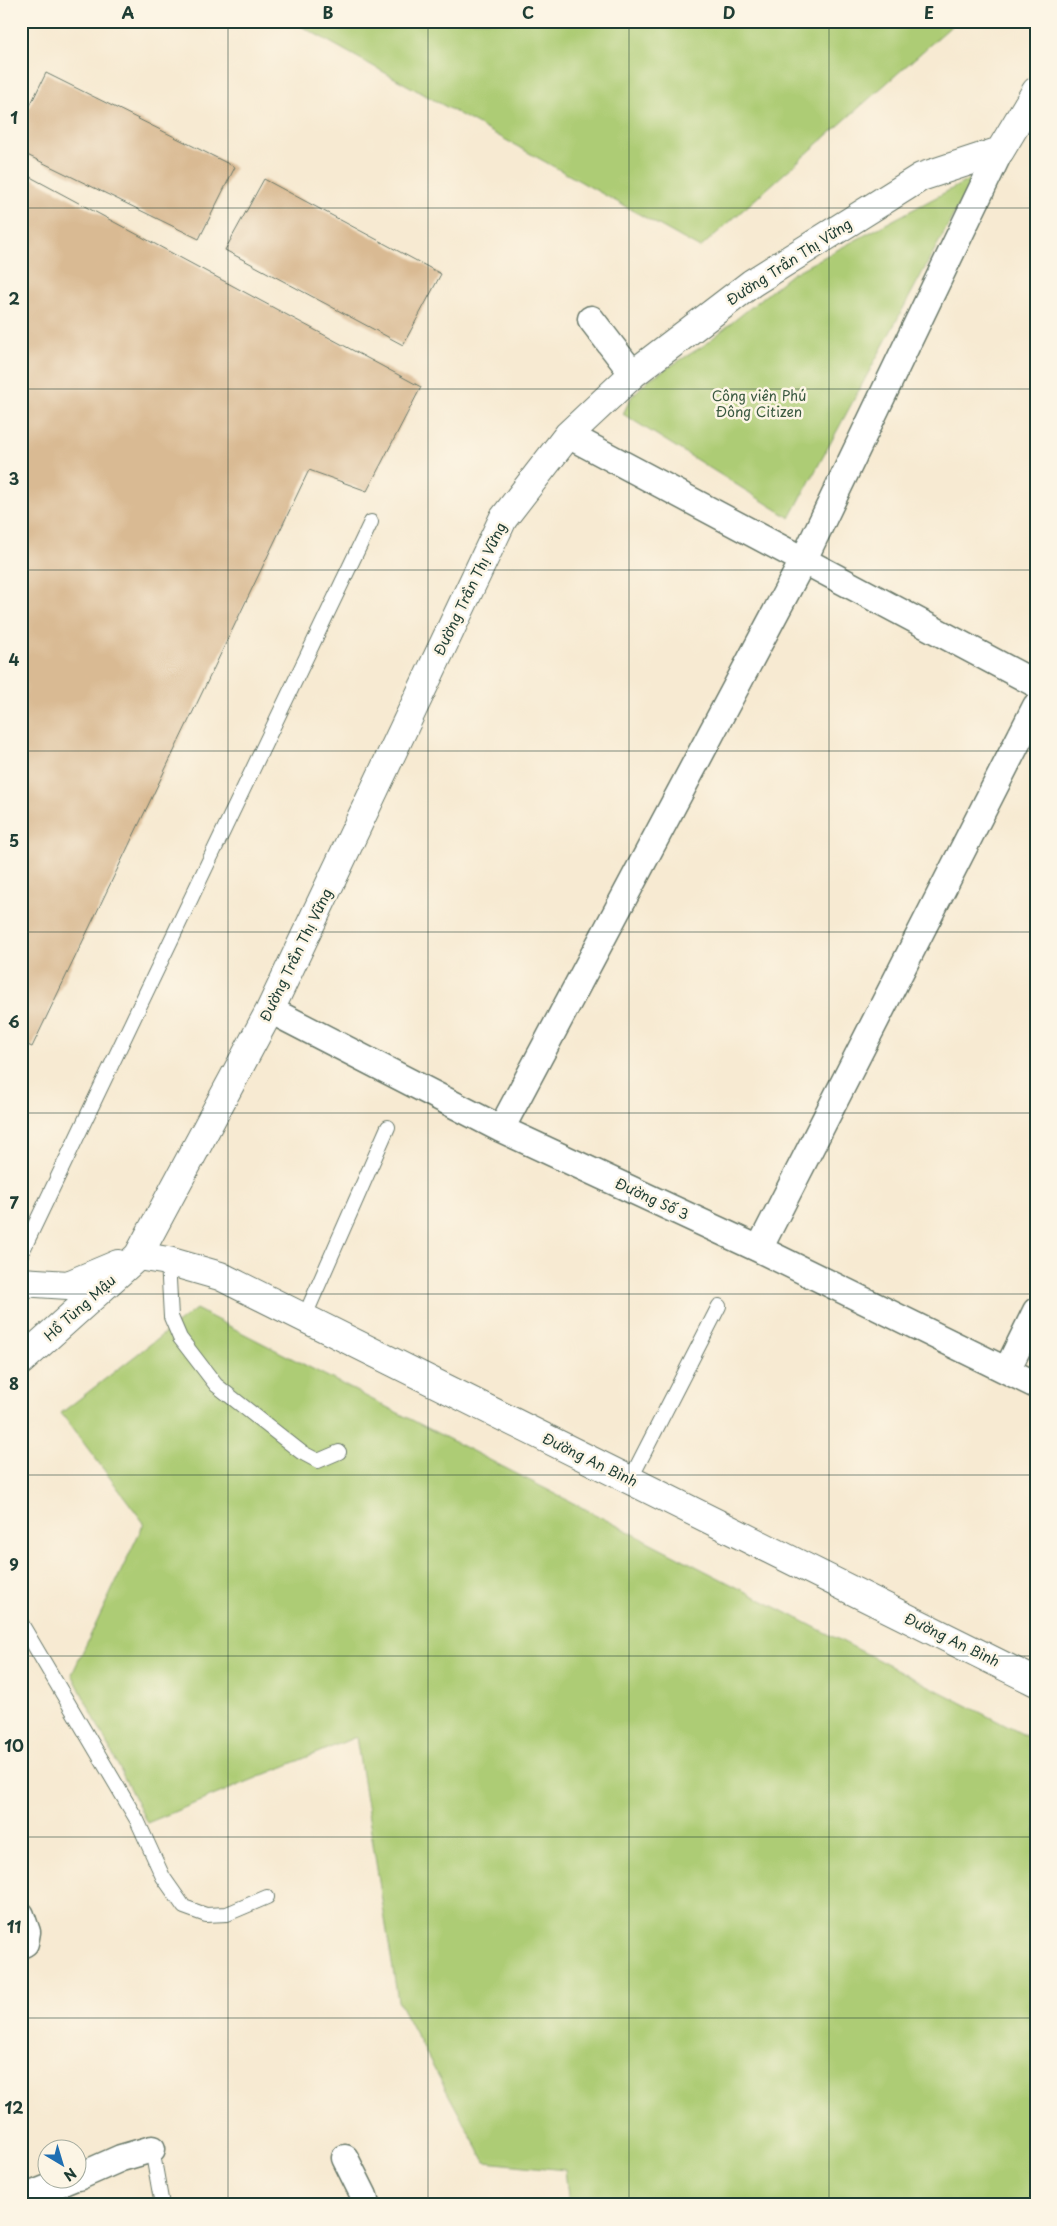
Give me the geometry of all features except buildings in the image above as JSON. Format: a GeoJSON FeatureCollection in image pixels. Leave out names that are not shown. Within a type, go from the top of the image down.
{"type":"FeatureCollection","features":[{"type":"Feature","properties":{"kind":"street"},"geometry":{"type":"LineString","coordinates":[[501,1129],[804,560],[1000,151],[1036,92]]}},
{"type":"Feature","properties":{"kind":"street","name":"Đường Trần Thị Vững"},"geometry":{"type":"LineString","coordinates":[[138,1256],[270,1010],[503,519],[568,435],[633,374],[752,283],[921,177],[1000,151]]}},
{"type":"Feature","properties":{"kind":"street"},"geometry":{"type":"LineString","coordinates":[[591,319],[633,374]]}},
{"type":"Feature","properties":{"kind":"street"},"geometry":{"type":"LineString","coordinates":[[568,435],[1036,684]]}},
{"type":"Feature","properties":{"kind":"street"},"geometry":{"type":"LineString","coordinates":[[759,1249],[1036,706]]}},
{"type":"Feature","properties":{"kind":"street","name":"Đường Số 3"},"geometry":{"type":"LineString","coordinates":[[270,1010],[501,1129],[759,1249],[1036,1385]]}},
{"type":"Feature","properties":{"kind":"street"},"geometry":{"type":"LineString","coordinates":[[21,1282],[68,1285],[138,1256]]}},
{"type":"Feature","properties":{"kind":"street","name":"Đường An Bình"},"geometry":{"type":"LineString","coordinates":[[138,1256],[168,1261],[220,1276],[1036,1682]]}},
{"type":"Feature","properties":{"kind":"street","name":"Hồ Tùng Mậu"},"geometry":{"type":"LineString","coordinates":[[21,1361],[138,1256]]}},
{"type":"Feature","properties":{"kind":"street"},"geometry":{"type":"LineString","coordinates":[[1007,1370],[1036,1312]]}},
{"type":"Feature","properties":{"kind":"street"},"geometry":{"type":"LineString","coordinates":[[21,1915],[27,1932],[25,1943],[21,1945]]}},
{"type":"Feature","properties":{"kind":"street"},"geometry":{"type":"LineString","coordinates":[[88,2173],[121,2158],[152,2149]]}},
{"type":"Feature","properties":{"kind":"street"},"geometry":{"type":"LineString","coordinates":[[345,2158],[364,2196],[366,2205]]}},
{"type":"Feature","properties":{"kind":"street"},"geometry":{"type":"LineString","coordinates":[[37,2198],[55,2188]]}},
{"type":"Feature","properties":{"kind":"lane"},"geometry":{"type":"LineString","coordinates":[[21,1254],[371,522]]}},
{"type":"Feature","properties":{"kind":"lane"},"geometry":{"type":"LineString","coordinates":[[304,1318],[388,1127]]}},
{"type":"Feature","properties":{"kind":"lane"},"geometry":{"type":"LineString","coordinates":[[168,1261],[171,1317],[180,1338],[216,1385],[302,1452],[318,1461],[339,1452]]}},
{"type":"Feature","properties":{"kind":"lane"},"geometry":{"type":"LineString","coordinates":[[630,1480],[719,1306]]}},
{"type":"Feature","properties":{"kind":"lane"},"geometry":{"type":"LineString","coordinates":[[21,1623],[137,1820],[163,1878],[184,1907],[206,1915],[227,1914],[267,1897]]}},
{"type":"Feature","properties":{"kind":"lane"},"geometry":{"type":"LineString","coordinates":[[152,2149],[162,2205]]}},
{"type":"Feature","properties":{"kind":"green space"},"geometry":{"type":"Polygon","coordinates":[[[292,21],[957,21],[700,248],[292,21]]]}},
{"type":"Feature","properties":{"kind":"green space","name":"Công viên Phú Đông Citizen"},"geometry":{"type":"Polygon","coordinates":[[[974,177],[790,518],[623,414],[632,396],[648,380],[703,346],[792,274],[974,177]]]}},
{"type":"Feature","properties":{"kind":"green space"},"geometry":{"type":"Polygon","coordinates":[[[196,1309],[1036,1741],[1036,2205],[569,2205],[565,2170],[485,2162],[398,2001],[356,1737],[147,1823],[72,1674],[144,1523],[61,1413],[196,1309]]]}}]}
